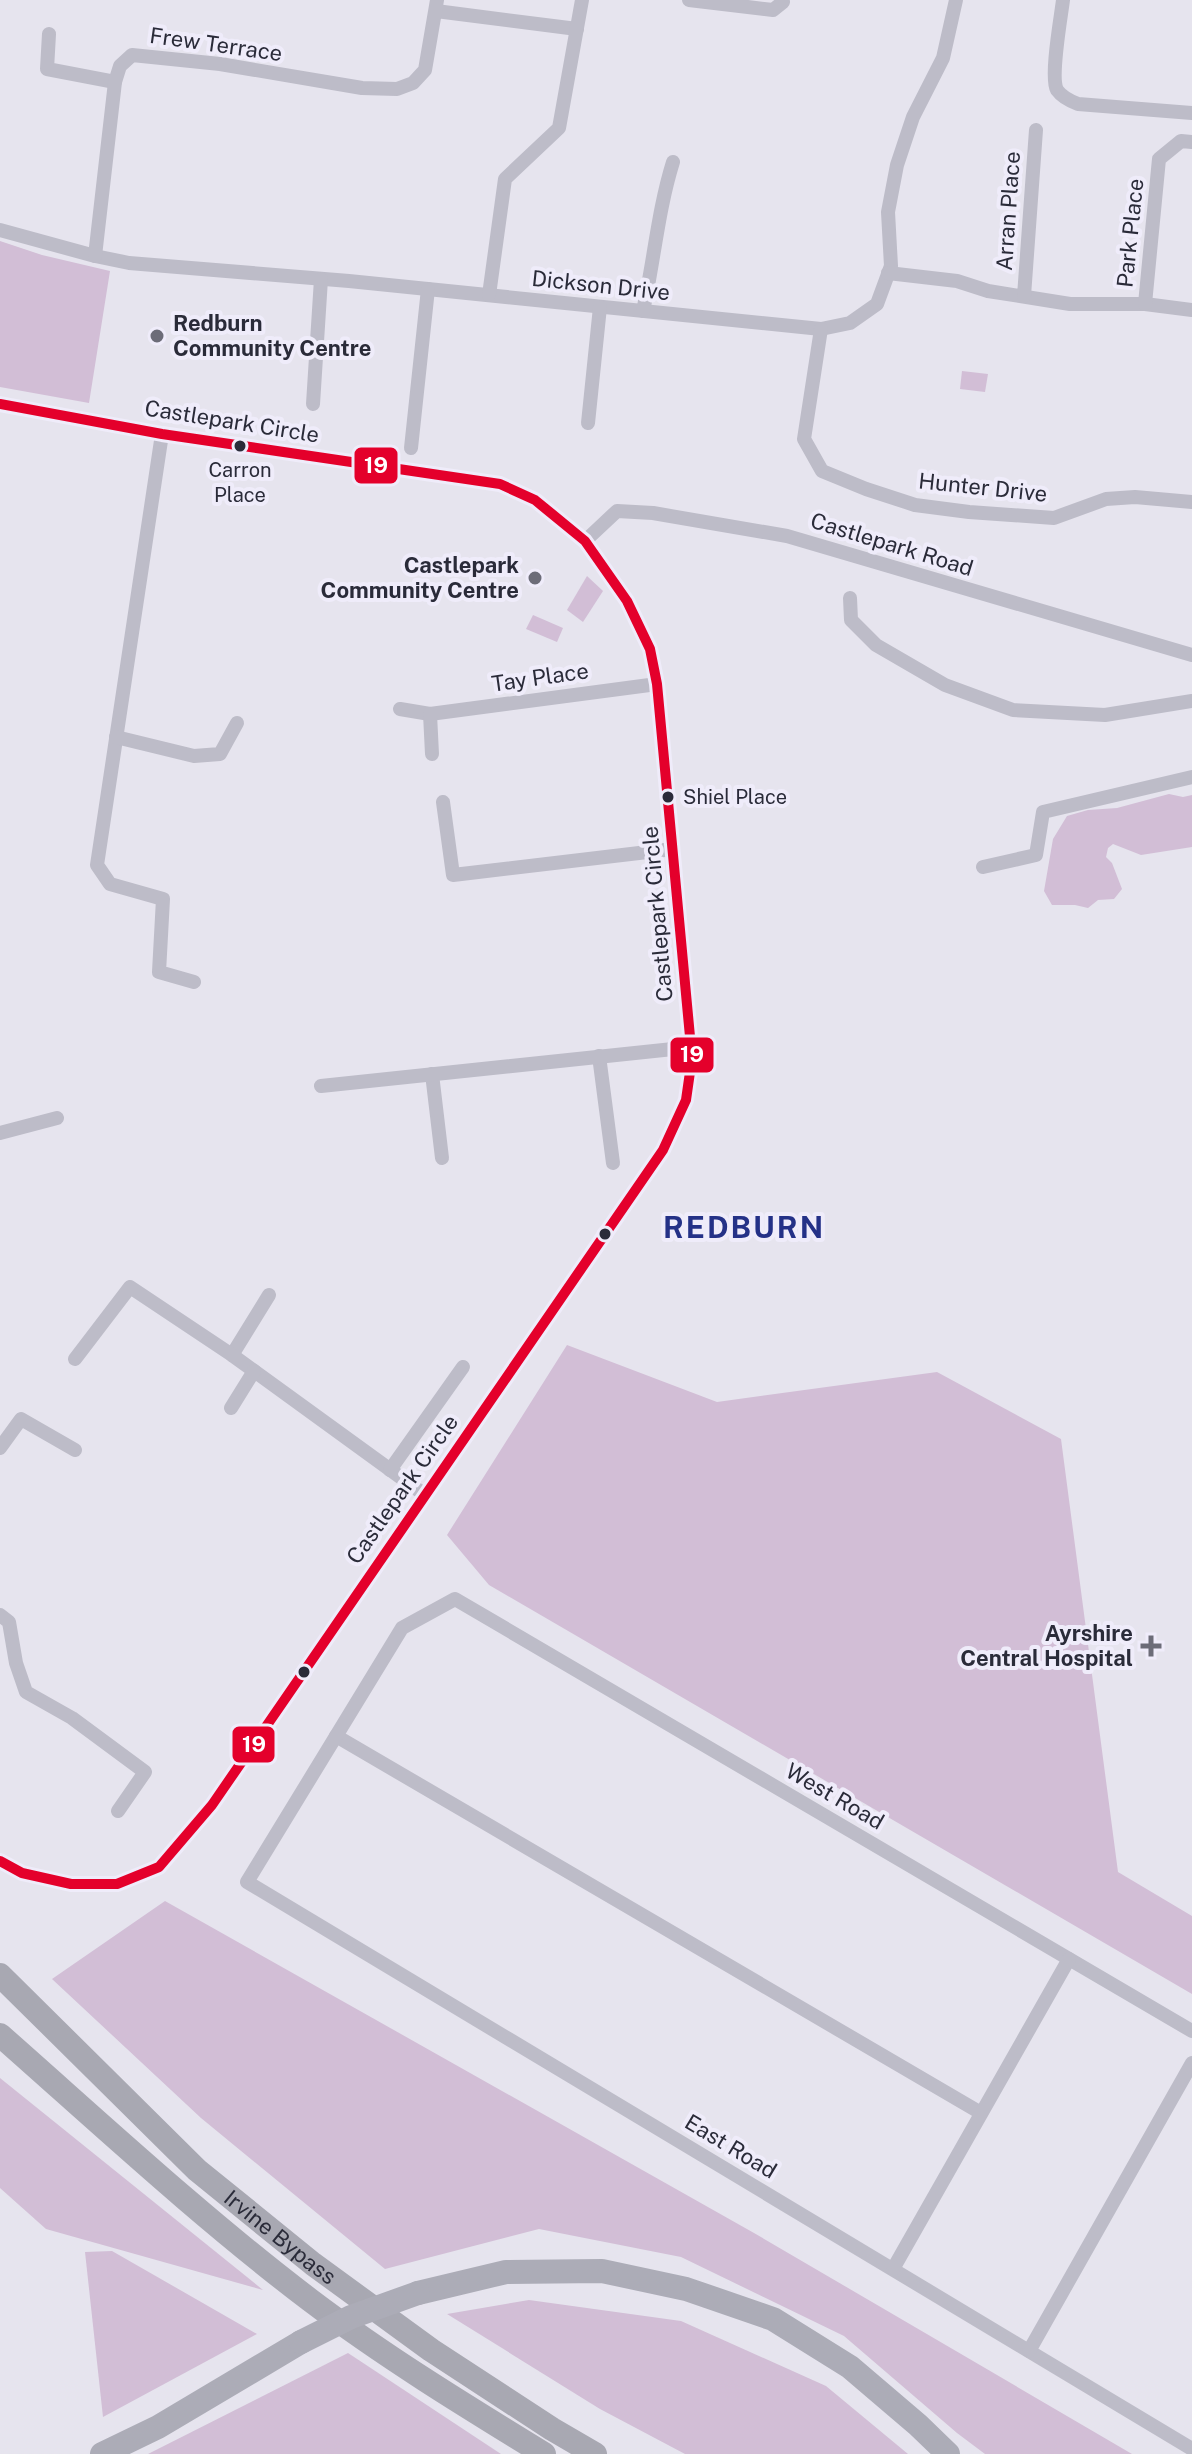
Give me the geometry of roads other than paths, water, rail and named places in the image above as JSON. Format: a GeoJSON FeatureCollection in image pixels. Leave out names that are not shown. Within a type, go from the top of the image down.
{"type":"FeatureCollection","features":[{"type":"Feature","properties":{"kind":"highway","name":"Irvine Bypass"},"geometry":{"type":"LineString","coordinates":[[0,1975],[197,2170],[431,2350],[595,2454]]}},
{"type":"Feature","properties":{"kind":"highway","name":"Irvine Bypass"},"geometry":{"type":"LineString","coordinates":[[0,2035],[201,2211],[310,2300],[426,2381],[544,2454]]}},
{"type":"Feature","properties":{"kind":"highway"},"geometry":{"type":"LineString","coordinates":[[552,2429],[606,2454]]}},
{"type":"Feature","properties":{"kind":"main road"},"geometry":{"type":"LineString","coordinates":[[102,2454],[158,2427],[301,2342],[351,2317],[418,2293],[506,2272],[602,2271],[686,2289],[773,2319],[850,2367],[948,2454]]}},
{"type":"Feature","properties":{"kind":"street"},"geometry":{"type":"LineString","coordinates":[[489,295],[505,179],[559,128],[582,0]]}},
{"type":"Feature","properties":{"kind":"street"},"geometry":{"type":"LineString","coordinates":[[689,0],[773,10],[783,2]]}},
{"type":"Feature","properties":{"kind":"street","name":"Dickson Drive"},"geometry":{"type":"LineString","coordinates":[[0,230],[129,263],[428,289],[821,329],[850,323],[877,304],[891,266],[888,212],[897,165],[913,117],[943,58],[956,0]]}},
{"type":"Feature","properties":{"kind":"street"},"geometry":{"type":"LineString","coordinates":[[1063,0],[1054,75],[1057,90],[1063,96],[1078,104],[1192,113]]}},
{"type":"Feature","properties":{"kind":"street"},"geometry":{"type":"LineString","coordinates":[[437,5],[577,29]]}},
{"type":"Feature","properties":{"kind":"street","name":"Frew Terrace"},"geometry":{"type":"LineString","coordinates":[[115,82],[120,66],[132,55],[220,64],[362,88],[397,89],[413,83],[425,70],[437,5]]}},
{"type":"Feature","properties":{"kind":"street"},"geometry":{"type":"LineString","coordinates":[[49,34],[47,69],[115,82],[95,256]]}},
{"type":"Feature","properties":{"kind":"street","name":"Arran Place"},"geometry":{"type":"LineString","coordinates":[[1024,296],[1036,130]]}},
{"type":"Feature","properties":{"kind":"street","name":"Park Place"},"geometry":{"type":"LineString","coordinates":[[1145,304],[1159,159],[1181,141],[1192,142]]}},
{"type":"Feature","properties":{"kind":"street"},"geometry":{"type":"LineString","coordinates":[[643,311],[655,259],[663,193],[673,162]]}},
{"type":"Feature","properties":{"kind":"street"},"geometry":{"type":"LineString","coordinates":[[888,273],[957,281],[988,291],[1070,304],[1145,304],[1192,310]]}},
{"type":"Feature","properties":{"kind":"street"},"geometry":{"type":"LineString","coordinates":[[313,404],[321,279]]}},
{"type":"Feature","properties":{"kind":"street"},"geometry":{"type":"LineString","coordinates":[[411,448],[428,289]]}},
{"type":"Feature","properties":{"kind":"street"},"geometry":{"type":"LineString","coordinates":[[588,423],[600,307]]}},
{"type":"Feature","properties":{"kind":"street","name":"Hunter Drive"},"geometry":{"type":"LineString","coordinates":[[821,329],[804,439],[822,471],[915,505],[969,512],[1054,518],[1106,499],[1135,497],[1192,502]]}},
{"type":"Feature","properties":{"kind":"street","name":"Castlepark Circle"},"geometry":{"type":"LineString","coordinates":[[0,404],[162,434],[500,484],[535,500],[585,541],[627,601],[650,649],[657,684],[692,1047],[686,1100],[663,1150],[212,1805],[159,1867],[117,1884],[71,1884],[22,1873],[0,1861]]}},
{"type":"Feature","properties":{"kind":"street"},"geometry":{"type":"LineString","coordinates":[[162,434],[97,865],[110,884],[163,899],[159,972],[194,982]]}},
{"type":"Feature","properties":{"kind":"street","name":"Castlepark Road"},"geometry":{"type":"LineString","coordinates":[[585,541],[617,511],[653,513],[787,536],[1192,655]]}},
{"type":"Feature","properties":{"kind":"street"},"geometry":{"type":"LineString","coordinates":[[850,598],[851,620],[876,645],[945,685],[1013,710],[1105,715],[1192,701]]}},
{"type":"Feature","properties":{"kind":"street","name":"Tay Place"},"geometry":{"type":"LineString","coordinates":[[400,709],[430,714],[657,684]]}},
{"type":"Feature","properties":{"kind":"street"},"geometry":{"type":"LineString","coordinates":[[430,714],[432,754]]}},
{"type":"Feature","properties":{"kind":"street"},"geometry":{"type":"LineString","coordinates":[[116,737],[194,756],[220,754],[237,723]]}},
{"type":"Feature","properties":{"kind":"street"},"geometry":{"type":"LineString","coordinates":[[983,867],[1036,855],[1043,812],[1192,777]]}},
{"type":"Feature","properties":{"kind":"street"},"geometry":{"type":"LineString","coordinates":[[443,802],[453,875],[673,849]]}},
{"type":"Feature","properties":{"kind":"street"},"geometry":{"type":"LineString","coordinates":[[321,1086],[692,1047]]}},
{"type":"Feature","properties":{"kind":"street"},"geometry":{"type":"LineString","coordinates":[[599,1056],[613,1163]]}},
{"type":"Feature","properties":{"kind":"street"},"geometry":{"type":"LineString","coordinates":[[432,1074],[442,1158]]}},
{"type":"Feature","properties":{"kind":"street"},"geometry":{"type":"LineString","coordinates":[[0,1133],[57,1118]]}},
{"type":"Feature","properties":{"kind":"street"},"geometry":{"type":"LineString","coordinates":[[75,1359],[130,1287],[232,1355],[425,1495]]}},
{"type":"Feature","properties":{"kind":"street"},"geometry":{"type":"LineString","coordinates":[[232,1355],[269,1295]]}},
{"type":"Feature","properties":{"kind":"street"},"geometry":{"type":"LineString","coordinates":[[390,1470],[463,1367]]}},
{"type":"Feature","properties":{"kind":"street"},"geometry":{"type":"LineString","coordinates":[[231,1408],[254,1371]]}},
{"type":"Feature","properties":{"kind":"street"},"geometry":{"type":"LineString","coordinates":[[0,1448],[21,1419],[75,1450]]}},
{"type":"Feature","properties":{"kind":"street","name":"West Road"},"geometry":{"type":"LineString","coordinates":[[336,1736],[402,1628],[455,1599],[1192,2031]]}},
{"type":"Feature","properties":{"kind":"street"},"geometry":{"type":"LineString","coordinates":[[0,1615],[9,1622],[16,1663],[26,1692],[72,1718],[145,1772],[118,1811]]}},
{"type":"Feature","properties":{"kind":"street"},"geometry":{"type":"LineString","coordinates":[[336,1736],[981,2113]]}},
{"type":"Feature","properties":{"kind":"street","name":"East Road"},"geometry":{"type":"LineString","coordinates":[[336,1736],[247,1882],[1192,2449]]}},
{"type":"Feature","properties":{"kind":"street"},"geometry":{"type":"LineString","coordinates":[[893,2269],[1069,1959]]}},
{"type":"Feature","properties":{"kind":"street"},"geometry":{"type":"LineString","coordinates":[[1029,2351],[1192,2063]]}},
{"type":"Feature","properties":{"kind":"place","name":"Redburn Community Centre"},"geometry":{"type":"Point","coordinates":[157,336]}},
{"type":"Feature","properties":{"kind":"place","name":"Carron Place"},"geometry":{"type":"Point","coordinates":[240,446]}},
{"type":"Feature","properties":{"kind":"place","name":"Castlepark Community Centre"},"geometry":{"type":"Point","coordinates":[535,578]}},
{"type":"Feature","properties":{"kind":"place","name":"Shiel Place"},"geometry":{"type":"Point","coordinates":[668,797]}},
{"type":"Feature","properties":{"kind":"place","name":"Ayrshire Central Hospital"},"geometry":{"type":"Point","coordinates":[1151,1646]}},
{"type":"Feature","properties":{"kind":"district","name":"REDBURN"},"geometry":{"type":"Point","coordinates":[744,1227]}}]}
